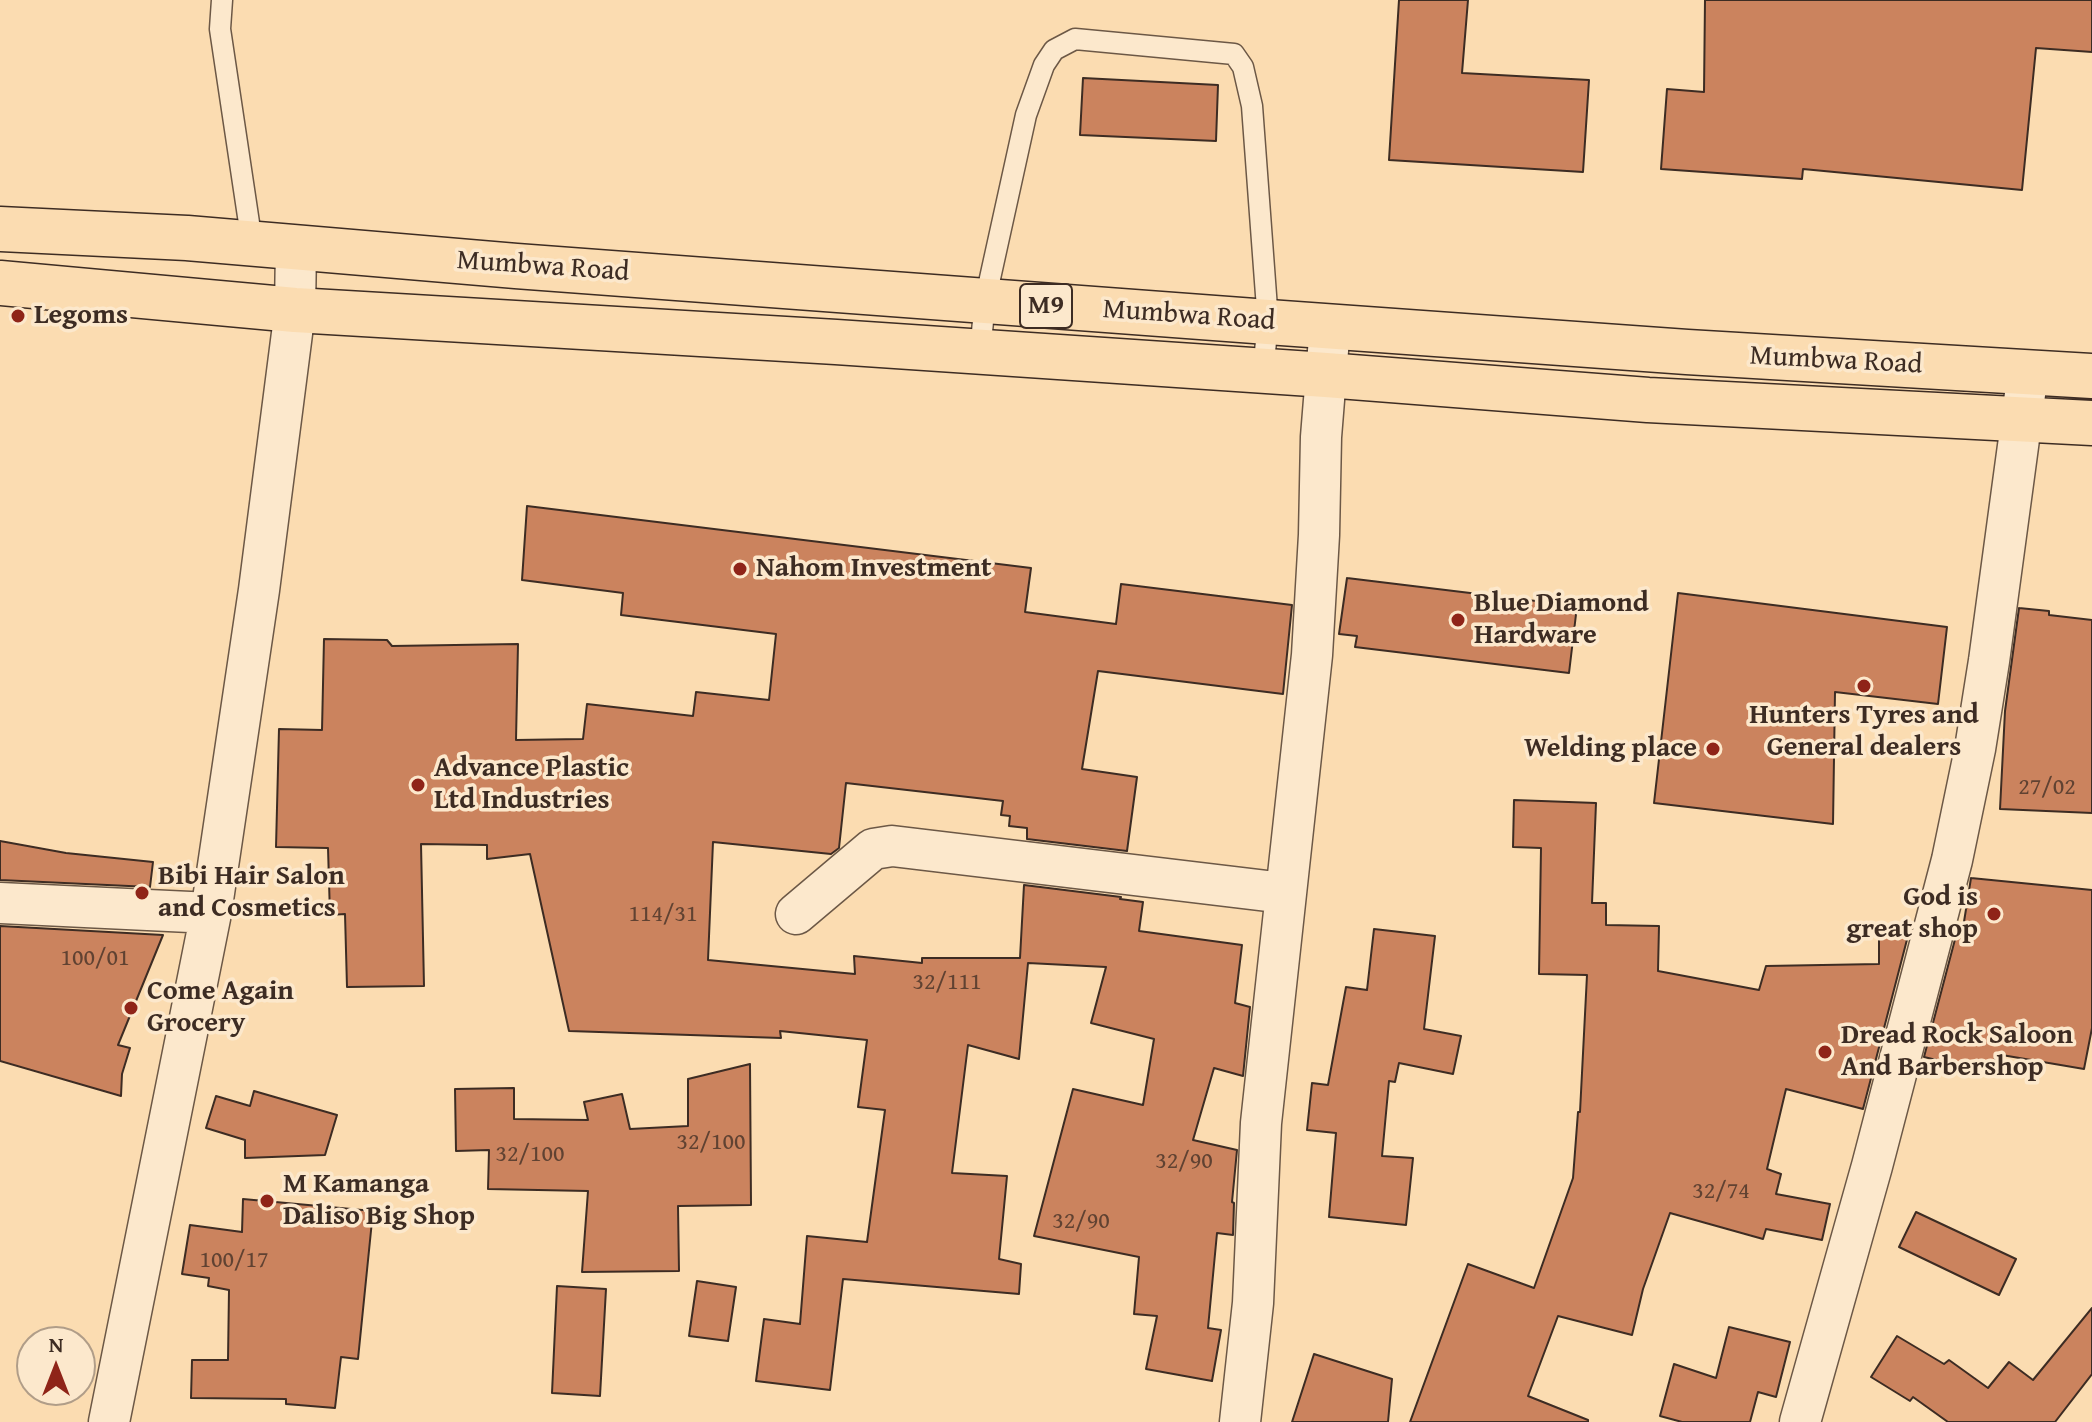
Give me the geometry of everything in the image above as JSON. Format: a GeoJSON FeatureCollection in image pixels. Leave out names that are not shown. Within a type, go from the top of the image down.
{"type":"FeatureCollection","features":[{"type":"Feature","properties":{"kind":"main road","name":"Mumbwa Road"},"geometry":{"type":"LineString","coordinates":[[0,229],[252,243],[1687,352],[2092,376]]}},
{"type":"Feature","properties":{"kind":"main road","name":"Mumbwa Road"},"geometry":{"type":"LineString","coordinates":[[0,283],[295,310],[1326,375],[1648,400],[2092,423]]}},
{"type":"Feature","properties":{"kind":"street"},"geometry":{"type":"LineString","coordinates":[[109,1422],[211,913],[259,590],[295,310],[296,247]]}},
{"type":"Feature","properties":{"kind":"street"},"geometry":{"type":"LineString","coordinates":[[1240,1422],[1253,1303],[1261,1123],[1312,655],[1330,326]]}},
{"type":"Feature","properties":{"kind":"street"},"geometry":{"type":"LineString","coordinates":[[1800,1422],[1872,1166],[1952,860],[1989,661],[2028,372]]}},
{"type":"Feature","properties":{"kind":"street"},"geometry":{"type":"LineString","coordinates":[[796,914],[873,849],[892,846],[1284,893]]}},
{"type":"Feature","properties":{"kind":"street"},"geometry":{"type":"LineString","coordinates":[[0,903],[211,913]]}},
{"type":"Feature","properties":{"kind":"lane"},"geometry":{"type":"LineString","coordinates":[[222,0],[220,29],[252,243]]}},
{"type":"Feature","properties":{"kind":"lane"},"geometry":{"type":"LineString","coordinates":[[980,352],[985,301],[1026,115],[1044,65],[1054,50],[1075,39],[1234,54],[1243,67],[1252,106],[1268,322],[1263,371]]}},
{"type":"Feature","properties":{"kind":"building"},"geometry":{"type":"Polygon","coordinates":[[[1399,0],[1468,0],[1462,73],[1589,80],[1583,172],[1389,160],[1399,0]]]}},
{"type":"Feature","properties":{"kind":"building"},"geometry":{"type":"Polygon","coordinates":[[[1705,0],[2092,0],[2092,52],[2036,48],[2022,190],[1803,169],[1802,179],[1661,169],[1667,89],[1704,92],[1705,0]]]}},
{"type":"Feature","properties":{"kind":"building"},"geometry":{"type":"Polygon","coordinates":[[[1083,78],[1218,85],[1216,141],[1080,135],[1083,78]]]}},
{"type":"Feature","properties":{"kind":"building"},"geometry":{"type":"Polygon","coordinates":[[[527,506],[1031,568],[1025,612],[1116,624],[1121,584],[1292,605],[1283,694],[1098,671],[1082,769],[1137,777],[1127,851],[1027,839],[1027,828],[1009,826],[1010,816],[1001,815],[1003,801],[846,783],[839,848],[831,854],[713,842],[708,960],[855,974],[854,956],[922,963],[922,958],[1020,958],[1024,885],[1143,902],[1139,931],[1242,945],[1235,1003],[1250,1007],[1243,1076],[1214,1068],[1193,1140],[1237,1150],[1232,1202],[1233,1235],[1217,1233],[1208,1328],[1221,1330],[1212,1381],[1146,1369],[1157,1316],[1134,1314],[1139,1257],[1034,1236],[1073,1089],[1143,1105],[1154,1039],[1091,1023],[1106,967],[1028,963],[1019,1059],[968,1045],[952,1173],[1007,1176],[999,1259],[1021,1264],[1019,1294],[843,1279],[830,1390],[756,1381],[764,1319],[800,1324],[807,1236],[867,1242],[885,1110],[858,1107],[867,1040],[780,1031],[781,1038],[569,1031],[530,854],[487,859],[487,845],[421,844],[424,986],[347,987],[345,914],[330,915],[328,848],[276,847],[279,729],[322,730],[324,639],[387,640],[392,646],[518,644],[516,740],[583,739],[587,704],[693,716],[696,692],[769,700],[776,634],[621,615],[623,593],[522,580],[527,506]]]}},
{"type":"Feature","properties":{"kind":"building","name":"Blue Diamond Hardware"},"geometry":{"type":"Polygon","coordinates":[[[1347,578],[1577,606],[1569,673],[1355,647],[1357,636],[1339,634],[1347,578]]]}},
{"type":"Feature","properties":{"kind":"building"},"geometry":{"type":"Polygon","coordinates":[[[1678,593],[1947,627],[1938,704],[1835,692],[1833,824],[1654,803],[1678,593]]]}},
{"type":"Feature","properties":{"kind":"building"},"geometry":{"type":"Polygon","coordinates":[[[2019,608],[2092,620],[2092,813],[2000,809],[2005,711],[2019,608]]]}},
{"type":"Feature","properties":{"kind":"building"},"geometry":{"type":"Polygon","coordinates":[[[1514,800],[1596,803],[1592,903],[1606,903],[1606,925],[1659,926],[1658,971],[1759,990],[1766,966],[1879,964],[1879,928],[1910,928],[1863,1109],[1786,1089],[1767,1169],[1781,1174],[1776,1194],[1830,1204],[1822,1240],[1766,1229],[1763,1239],[1670,1213],[1643,1289],[1632,1335],[1558,1316],[1528,1396],[1588,1422],[1410,1422],[1468,1264],[1534,1288],[1573,1178],[1580,1112],[1587,975],[1539,974],[1541,848],[1513,847],[1514,800]]]}},
{"type":"Feature","properties":{"kind":"building"},"geometry":{"type":"Polygon","coordinates":[[[0,841],[66,853],[153,862],[150,887],[0,880],[0,841]]]}},
{"type":"Feature","properties":{"kind":"building"},"geometry":{"type":"Polygon","coordinates":[[[1971,878],[2092,890],[2092,1028],[2084,1069],[1996,1054],[1991,1073],[1924,1057],[1958,928],[1963,928],[1971,878]]]}},
{"type":"Feature","properties":{"kind":"building"},"geometry":{"type":"Polygon","coordinates":[[[0,926],[163,935],[118,1045],[130,1048],[122,1074],[121,1096],[0,1061],[0,926]]]}},
{"type":"Feature","properties":{"kind":"building"},"geometry":{"type":"Polygon","coordinates":[[[1374,929],[1435,936],[1424,1029],[1461,1036],[1453,1074],[1399,1063],[1395,1082],[1389,1081],[1382,1156],[1413,1158],[1406,1225],[1329,1217],[1336,1133],[1307,1130],[1312,1083],[1328,1085],[1346,987],[1367,990],[1374,929]]]}},
{"type":"Feature","properties":{"kind":"building"},"geometry":{"type":"Polygon","coordinates":[[[750,1064],[751,1205],[678,1206],[679,1271],[582,1272],[588,1191],[488,1189],[489,1150],[456,1151],[455,1089],[514,1088],[514,1119],[588,1120],[584,1102],[622,1094],[630,1129],[688,1126],[688,1079],[750,1064]]]}},
{"type":"Feature","properties":{"kind":"building"},"geometry":{"type":"Polygon","coordinates":[[[254,1091],[337,1115],[325,1155],[245,1158],[245,1140],[206,1128],[216,1096],[250,1106],[254,1091]]]}},
{"type":"Feature","properties":{"kind":"building"},"geometry":{"type":"Polygon","coordinates":[[[243,1199],[373,1211],[358,1359],[341,1357],[335,1408],[286,1404],[286,1399],[191,1398],[192,1360],[228,1360],[229,1290],[208,1286],[209,1278],[182,1274],[190,1225],[242,1232],[243,1199]]]}},
{"type":"Feature","properties":{"kind":"building"},"geometry":{"type":"Polygon","coordinates":[[[1916,1212],[2016,1259],[1999,1295],[1899,1247],[1916,1212]]]}},
{"type":"Feature","properties":{"kind":"building"},"geometry":{"type":"Polygon","coordinates":[[[697,1281],[736,1287],[728,1341],[689,1336],[697,1281]]]}},
{"type":"Feature","properties":{"kind":"building"},"geometry":{"type":"Polygon","coordinates":[[[557,1286],[606,1289],[600,1396],[552,1393],[557,1286]]]}},
{"type":"Feature","properties":{"kind":"building"},"geometry":{"type":"Polygon","coordinates":[[[2092,1308],[2092,1374],[2055,1422],[1948,1422],[1913,1397],[1910,1401],[1871,1377],[1897,1336],[1944,1364],[1949,1360],[1988,1388],[2009,1362],[2033,1380],[2092,1308]]]}},
{"type":"Feature","properties":{"kind":"building"},"geometry":{"type":"Polygon","coordinates":[[[1729,1327],[1790,1342],[1776,1397],[1758,1392],[1750,1422],[1682,1422],[1660,1416],[1674,1364],[1716,1378],[1729,1327]]]}},
{"type":"Feature","properties":{"kind":"building"},"geometry":{"type":"Polygon","coordinates":[[[1314,1354],[1392,1379],[1388,1422],[1292,1422],[1314,1354]]]}},
{"type":"Feature","properties":{"kind":"place","name":"Legoms"},"geometry":{"type":"Point","coordinates":[18,316]}},
{"type":"Feature","properties":{"kind":"place","name":"Nahom Investment"},"geometry":{"type":"Point","coordinates":[740,569]}},
{"type":"Feature","properties":{"kind":"place","name":"Blue Diamond Hardware"},"geometry":{"type":"Point","coordinates":[1458,620]}},
{"type":"Feature","properties":{"kind":"place","name":"Hunters Tyres and General dealers"},"geometry":{"type":"Point","coordinates":[1864,686]}},
{"type":"Feature","properties":{"kind":"place","name":"Welding place"},"geometry":{"type":"Point","coordinates":[1713,749]}},
{"type":"Feature","properties":{"kind":"place","name":"Advance Plastic Ltd Industries"},"geometry":{"type":"Point","coordinates":[418,785]}},
{"type":"Feature","properties":{"kind":"place","name":"Bibi Hair Salon and Cosmetics"},"geometry":{"type":"Point","coordinates":[142,893]}},
{"type":"Feature","properties":{"kind":"place","name":"God is great shop"},"geometry":{"type":"Point","coordinates":[1994,914]}},
{"type":"Feature","properties":{"kind":"place","name":"Come Again Grocery"},"geometry":{"type":"Point","coordinates":[131,1008]}},
{"type":"Feature","properties":{"kind":"place","name":"Dread Rock Saloon And Barbershop"},"geometry":{"type":"Point","coordinates":[1825,1052]}},
{"type":"Feature","properties":{"kind":"place","name":"M Kamanga Daliso Big Shop"},"geometry":{"type":"Point","coordinates":[267,1201]}}]}
